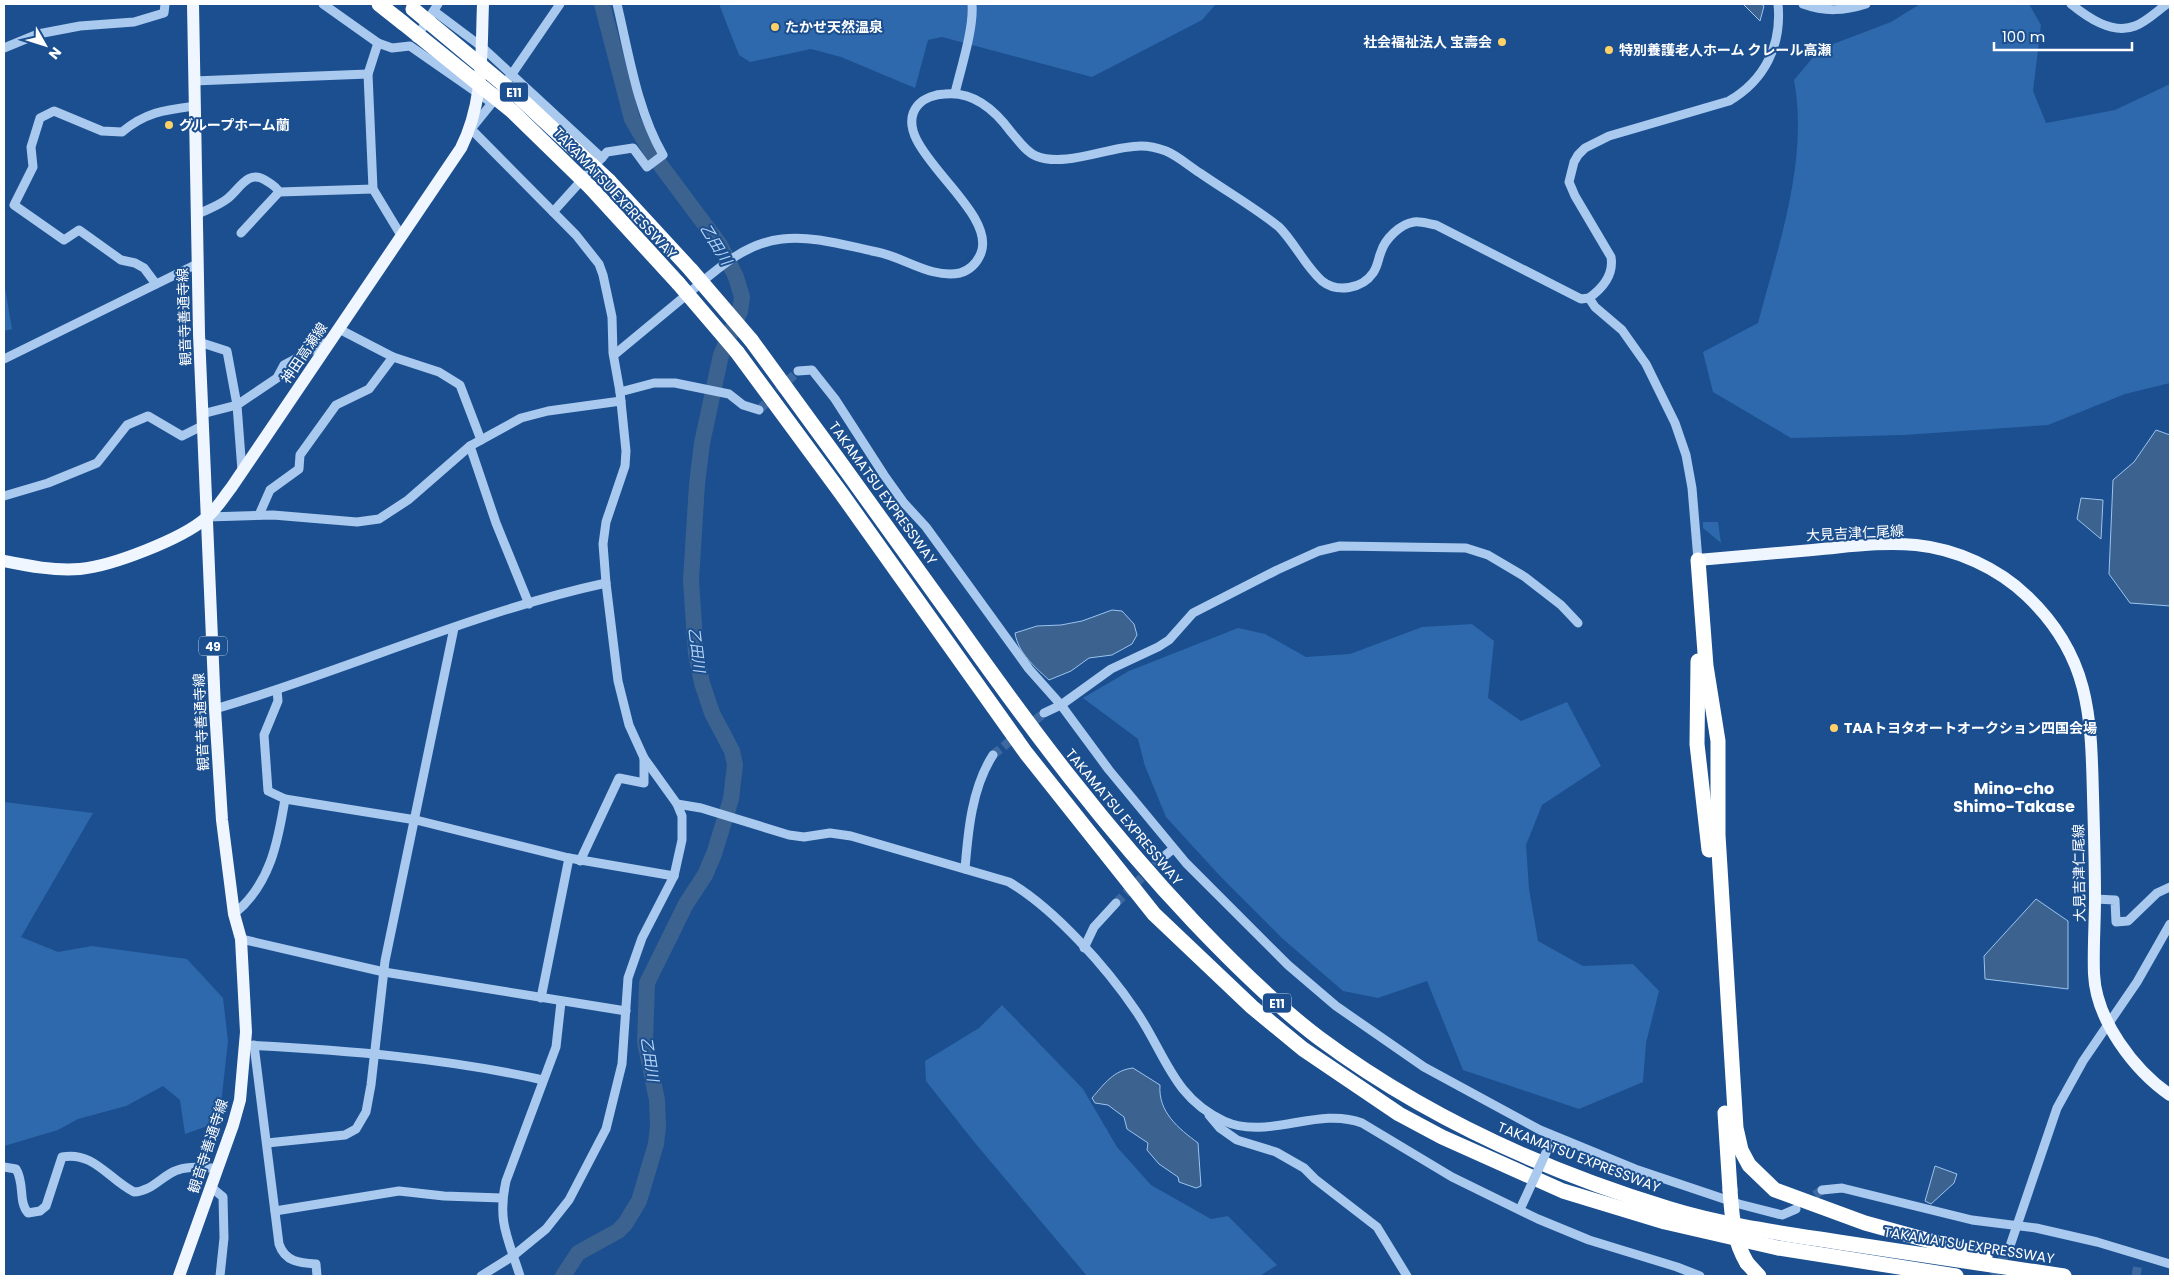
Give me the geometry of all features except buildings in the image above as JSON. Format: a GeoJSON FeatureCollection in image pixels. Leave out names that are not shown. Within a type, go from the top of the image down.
{"type":"FeatureCollection","features":[{"type":"Feature","properties":{"kind":"highway","name":"TAKAMATSU EXPRESSWAY"},"geometry":{"type":"LineString","coordinates":[[379,4],[512,111],[591,188],[678,284],[737,352],[841,493],[1026,753],[1154,914],[1252,1007],[1303,1049],[1399,1114],[1442,1138],[1563,1191],[1665,1222],[1778,1248],[1956,1276]]}},
{"type":"Feature","properties":{"kind":"highway","name":"TAKAMATSU EXPRESSWAY"},"geometry":{"type":"LineString","coordinates":[[410,6],[521,98],[610,181],[691,270],[750,340],[860,488],[1039,741],[1116,837],[1203,931],[1254,982],[1316,1035],[1408,1098],[1513,1151],[1672,1210],[1780,1233],[2064,1276]]}},
{"type":"Feature","properties":{"kind":"highway"},"geometry":{"type":"LineString","coordinates":[[1698,560],[1695,588],[1698,671],[1697,744],[1708,835],[1730,1190],[1734,1233],[1739,1250],[1747,1263],[1759,1276]]}},
{"type":"Feature","properties":{"kind":"highway"},"geometry":{"type":"LineString","coordinates":[[1698,560],[1706,666],[1718,741],[1718,835],[1736,1128],[1741,1150],[1749,1166],[1775,1190],[1865,1222],[2038,1272]]}},
{"type":"Feature","properties":{"kind":"main road","name":"観音寺善通寺線"},"geometry":{"type":"LineString","coordinates":[[179,1276],[240,1100],[250,1045],[241,939],[234,914],[222,820],[215,709],[199,342],[192,4]]}},
{"type":"Feature","properties":{"kind":"main road","name":"神田高瀬線"},"geometry":{"type":"LineString","coordinates":[[4,561],[58,569],[81,569],[104,564],[184,533],[208,517],[242,471],[453,162],[471,129],[478,94],[483,4]]}},
{"type":"Feature","properties":{"kind":"main road","name":"大見吉津仁尾線"},"geometry":{"type":"LineString","coordinates":[[1698,560],[1879,544],[1917,545],[1949,551],[1986,566],[2018,588],[2045,614],[2068,650],[2086,694],[2091,729],[2095,898],[2094,977],[2105,1016],[2129,1058],[2170,1095]]}},
{"type":"Feature","properties":{"kind":"street"},"geometry":{"type":"LineString","coordinates":[[4,48],[38,34],[80,26],[134,22],[164,13],[165,4]]}},
{"type":"Feature","properties":{"kind":"street"},"geometry":{"type":"LineString","coordinates":[[323,4],[378,43],[392,48],[410,46],[492,104]]}},
{"type":"Feature","properties":{"kind":"street"},"geometry":{"type":"LineString","coordinates":[[481,1276],[513,1256],[546,1229],[569,1200],[606,1129],[622,1064],[628,978],[642,938],[674,876],[682,840],[682,816],[677,804],[644,758],[628,725],[618,681],[606,582],[604,544],[606,522],[625,459],[621,396],[614,355],[610,307],[599,264],[576,235],[471,129],[512,76],[560,4]]}},
{"type":"Feature","properties":{"kind":"street"},"geometry":{"type":"LineString","coordinates":[[553,212],[607,152],[633,148],[647,167],[662,155],[652,137],[643,109],[617,4]]}},
{"type":"Feature","properties":{"kind":"street"},"geometry":{"type":"LineString","coordinates":[[955,93],[973,12],[972,4]]}},
{"type":"Feature","properties":{"kind":"street"},"geometry":{"type":"LineString","coordinates":[[614,355],[733,257],[780,238],[800,238],[884,253],[941,272],[961,272],[973,267],[983,248],[984,235],[981,228],[926,156],[912,126],[913,114],[918,105],[927,98],[955,93],[963,93],[990,108],[1000,117],[1024,147],[1035,156],[1062,159],[1123,147],[1142,146],[1167,151],[1279,227],[1292,240],[1322,281],[1334,288],[1356,286],[1368,279],[1379,262],[1384,245],[1401,227],[1412,222],[1436,225],[1581,299],[1589,298],[1606,282],[1612,263],[1611,257],[1575,196],[1569,182],[1572,166],[1578,155],[1585,148],[1609,136],[1729,101],[1742,94],[1754,84],[1772,55],[1780,20],[1778,4]]}},
{"type":"Feature","properties":{"kind":"street"},"geometry":{"type":"LineString","coordinates":[[1803,4],[1820,10],[1854,8],[1866,4]]}},
{"type":"Feature","properties":{"kind":"street"},"geometry":{"type":"LineString","coordinates":[[2071,4],[2094,21],[2122,28],[2135,26],[2166,4]]}},
{"type":"Feature","properties":{"kind":"street"},"geometry":{"type":"LineString","coordinates":[[410,46],[436,8],[482,47],[602,158]]}},
{"type":"Feature","properties":{"kind":"street"},"geometry":{"type":"LineString","coordinates":[[378,43],[368,74],[374,189],[402,237]]}},
{"type":"Feature","properties":{"kind":"street"},"geometry":{"type":"LineString","coordinates":[[194,81],[368,74]]}},
{"type":"Feature","properties":{"kind":"street"},"geometry":{"type":"LineString","coordinates":[[156,284],[144,268],[136,263],[121,260],[79,230],[64,240],[14,205],[33,166],[31,147],[40,118],[54,111],[102,131],[122,132],[139,118],[195,106]]}},
{"type":"Feature","properties":{"kind":"street"},"geometry":{"type":"LineString","coordinates":[[196,215],[229,198],[242,184],[254,176],[259,176],[276,186],[280,192]]}},
{"type":"Feature","properties":{"kind":"street"},"geometry":{"type":"LineString","coordinates":[[241,233],[280,192],[374,189]]}},
{"type":"Feature","properties":{"kind":"street"},"geometry":{"type":"LineString","coordinates":[[4,359],[197,264]]}},
{"type":"Feature","properties":{"kind":"street"},"geometry":{"type":"LineString","coordinates":[[1589,298],[1595,308],[1622,330],[1646,364],[1675,423],[1689,472],[1696,514],[1698,560]]}},
{"type":"Feature","properties":{"kind":"street"},"geometry":{"type":"LineString","coordinates":[[339,329],[393,357],[440,372],[460,384],[481,440]]}},
{"type":"Feature","properties":{"kind":"street"},"geometry":{"type":"LineString","coordinates":[[4,496],[48,483],[97,464],[127,425],[148,416],[182,436],[202,420],[237,405],[277,378],[284,365],[331,340]]}},
{"type":"Feature","properties":{"kind":"street"},"geometry":{"type":"LineString","coordinates":[[199,342],[227,351],[237,405],[242,471]]}},
{"type":"Feature","properties":{"kind":"street"},"geometry":{"type":"LineString","coordinates":[[259,515],[270,490],[299,469],[300,455],[336,405],[369,389],[393,357]]}},
{"type":"Feature","properties":{"kind":"street"},"geometry":{"type":"LineString","coordinates":[[798,371],[812,370],[836,399],[904,503],[926,526],[1030,669],[1173,849],[1256,936],[1336,1006],[1424,1067],[1551,1140],[1738,1204],[1782,1215],[1796,1209]]}},
{"type":"Feature","properties":{"kind":"street"},"geometry":{"type":"LineString","coordinates":[[208,517],[259,515],[358,522],[379,519],[408,500],[470,446],[521,418],[621,396],[654,383],[675,383],[730,394],[743,405],[759,410]]}},
{"type":"Feature","properties":{"kind":"street"},"geometry":{"type":"LineString","coordinates":[[470,446],[496,523],[529,604]]}},
{"type":"Feature","properties":{"kind":"street"},"geometry":{"type":"LineString","coordinates":[[1044,714],[1111,669],[1169,640],[1193,613],[1285,566],[1319,551],[1340,546],[1466,548],[1488,555],[1525,577],[1561,605],[1578,623]]}},
{"type":"Feature","properties":{"kind":"street"},"geometry":{"type":"LineString","coordinates":[[215,709],[277,690],[454,628],[606,582]]}},
{"type":"Feature","properties":{"kind":"street"},"geometry":{"type":"LineString","coordinates":[[267,1143],[344,1135],[356,1129],[366,1112],[385,961],[416,820],[454,628]]}},
{"type":"Feature","properties":{"kind":"street"},"geometry":{"type":"LineString","coordinates":[[277,690],[278,701],[264,735],[268,791],[285,799],[416,820],[580,861],[674,876]]}},
{"type":"Feature","properties":{"kind":"street"},"geometry":{"type":"LineString","coordinates":[[965,869],[968,837],[980,779],[993,755]]}},
{"type":"Feature","properties":{"kind":"street"},"geometry":{"type":"LineString","coordinates":[[580,861],[619,778],[644,782],[644,758]]}},
{"type":"Feature","properties":{"kind":"street"},"geometry":{"type":"LineString","coordinates":[[234,914],[248,903],[268,870],[278,842],[285,799]]}},
{"type":"Feature","properties":{"kind":"street"},"geometry":{"type":"LineString","coordinates":[[677,804],[701,808],[789,835],[804,837],[830,833],[850,836],[1009,882],[1024,890],[1084,948],[1137,1012],[1182,1089],[1206,1111],[1220,1128],[1237,1140],[1276,1152],[1304,1168],[1377,1227],[1407,1276]]}},
{"type":"Feature","properties":{"kind":"street"},"geometry":{"type":"LineString","coordinates":[[1162,858],[1173,849]]}},
{"type":"Feature","properties":{"kind":"street"},"geometry":{"type":"LineString","coordinates":[[541,998],[568,858]]}},
{"type":"Feature","properties":{"kind":"street"},"geometry":{"type":"LineString","coordinates":[[2095,898],[2115,900],[2116,922],[2128,921],[2157,894],[2170,887]]}},
{"type":"Feature","properties":{"kind":"street"},"geometry":{"type":"LineString","coordinates":[[1084,948],[1094,927],[1116,903]]}},
{"type":"Feature","properties":{"kind":"street"},"geometry":{"type":"LineString","coordinates":[[2011,1243],[2057,1108],[2083,1061],[2137,982],[2170,924]]}},
{"type":"Feature","properties":{"kind":"street"},"geometry":{"type":"LineString","coordinates":[[241,939],[384,972],[626,1011]]}},
{"type":"Feature","properties":{"kind":"street"},"geometry":{"type":"LineString","coordinates":[[520,1276],[503,1229],[502,1198],[509,1172],[556,1047],[561,1002]]}},
{"type":"Feature","properties":{"kind":"street"},"geometry":{"type":"LineString","coordinates":[[317,1276],[316,1264],[297,1263],[281,1251],[274,1211],[267,1143],[250,1045],[374,1054],[488,1068],[543,1080]]}},
{"type":"Feature","properties":{"kind":"street"},"geometry":{"type":"LineString","coordinates":[[1206,1111],[1236,1125],[1255,1126],[1314,1118],[1347,1117],[1362,1123],[1452,1176],[1521,1207],[1580,1237],[1677,1266],[1700,1276]]}},
{"type":"Feature","properties":{"kind":"street"},"geometry":{"type":"LineString","coordinates":[[1521,1207],[1551,1140]]}},
{"type":"Feature","properties":{"kind":"street"},"geometry":{"type":"LineString","coordinates":[[4,1167],[16,1169],[22,1181],[24,1208],[28,1213],[33,1213],[46,1206],[62,1157],[82,1157],[97,1164],[134,1192],[141,1192],[174,1171],[184,1167],[218,1168]]}},
{"type":"Feature","properties":{"kind":"street"},"geometry":{"type":"LineString","coordinates":[[211,1187],[222,1197],[224,1238],[220,1276]]}},
{"type":"Feature","properties":{"kind":"street"},"geometry":{"type":"LineString","coordinates":[[1822,1190],[1842,1188],[1972,1220],[2017,1225],[2118,1247],[2170,1264]]}},
{"type":"Feature","properties":{"kind":"street"},"geometry":{"type":"LineString","coordinates":[[274,1211],[399,1191],[444,1196],[502,1198]]}},
{"type":"Feature","properties":{"kind":"street"},"geometry":{"type":"LineString","coordinates":[[2138,1264],[2140,1254]]}},
{"type":"Feature","properties":{"kind":"shaded area"},"geometry":{"type":"Polygon","coordinates":[[[719,4],[1216,4],[1202,20],[1092,77],[942,37],[928,40],[915,88],[841,57],[811,49],[750,62],[739,55],[719,4]]]}},
{"type":"Feature","properties":{"kind":"shaded area"},"geometry":{"type":"Polygon","coordinates":[[[1743,4],[1761,4],[1764,6],[1760,21],[1743,4]]]}},
{"type":"Feature","properties":{"kind":"shaded area"},"geometry":{"type":"Polygon","coordinates":[[[1920,4],[2029,4],[2041,25],[2033,91],[2046,123],[2115,110],[2170,84],[2170,383],[2125,394],[2048,425],[1904,435],[1791,438],[1713,392],[1703,352],[1758,323],[1782,234],[1789,203],[1798,141],[1798,111],[1794,80],[1820,49],[1891,22],[1920,4]]]}},
{"type":"Feature","properties":{"kind":"shaded area"},"geometry":{"type":"Polygon","coordinates":[[[4,282],[12,329],[4,331],[4,282]]]}},
{"type":"Feature","properties":{"kind":"shaded area"},"geometry":{"type":"Polygon","coordinates":[[[2156,430],[2170,435],[2170,606],[2130,603],[2109,574],[2113,480],[2134,462],[2156,430]]]}},
{"type":"Feature","properties":{"kind":"shaded area"},"geometry":{"type":"Polygon","coordinates":[[[2081,498],[2103,500],[2101,539],[2077,519],[2081,498]]]}},
{"type":"Feature","properties":{"kind":"shaded area"},"geometry":{"type":"Polygon","coordinates":[[[1703,522],[1718,522],[1721,543],[1703,528],[1703,522]]]}},
{"type":"Feature","properties":{"kind":"shaded area"},"geometry":{"type":"Polygon","coordinates":[[[1112,610],[1122,611],[1134,624],[1137,635],[1132,644],[1112,655],[1089,658],[1071,671],[1049,680],[1023,653],[1015,633],[1037,626],[1061,625],[1082,621],[1112,610]]]}},
{"type":"Feature","properties":{"kind":"shaded area"},"geometry":{"type":"Polygon","coordinates":[[[1472,624],[1494,641],[1488,698],[1521,721],[1567,702],[1601,766],[1542,805],[1526,845],[1529,889],[1538,941],[1583,966],[1633,964],[1659,991],[1646,1043],[1643,1082],[1579,1109],[1463,1070],[1427,981],[1378,998],[1343,991],[1283,939],[1220,876],[1166,817],[1145,766],[1138,739],[1083,698],[1129,671],[1238,628],[1265,634],[1306,657],[1350,654],[1422,627],[1472,624]]]}},
{"type":"Feature","properties":{"kind":"shaded area"},"geometry":{"type":"Polygon","coordinates":[[[4,802],[93,813],[21,937],[58,952],[92,946],[187,959],[223,998],[228,1041],[219,1122],[185,1134],[180,1100],[163,1086],[126,1106],[78,1119],[58,1130],[4,1146],[4,802]]]}},
{"type":"Feature","properties":{"kind":"shaded area"},"geometry":{"type":"Polygon","coordinates":[[[2036,899],[2068,921],[2068,989],[1985,979],[1984,956],[2036,899]]]}},
{"type":"Feature","properties":{"kind":"shaded area"},"geometry":{"type":"Polygon","coordinates":[[[1002,1005],[1083,1089],[1117,1147],[1151,1185],[1211,1219],[1228,1216],[1277,1265],[1260,1276],[1087,1276],[975,1143],[926,1081],[925,1061],[979,1028],[1002,1005]]]}},
{"type":"Feature","properties":{"kind":"shaded area"},"geometry":{"type":"Polygon","coordinates":[[[1133,1068],[1160,1085],[1160,1095],[1166,1111],[1183,1131],[1198,1143],[1201,1186],[1196,1188],[1179,1182],[1178,1177],[1159,1164],[1147,1150],[1148,1143],[1127,1129],[1124,1117],[1108,1105],[1095,1103],[1092,1098],[1115,1075],[1126,1069],[1133,1068]]]}},
{"type":"Feature","properties":{"kind":"shaded area"},"geometry":{"type":"Polygon","coordinates":[[[1935,1166],[1957,1174],[1954,1183],[1931,1204],[1925,1201],[1935,1166]]]}},
{"type":"Feature","properties":{"kind":"waterway","name":"乙田川"},"geometry":{"type":"LineString","coordinates":[[563,1276],[578,1253],[618,1231],[625,1224],[639,1201],[656,1144],[658,1126],[657,1100],[645,1042],[647,983],[686,904],[705,875],[714,854],[731,799],[735,765],[732,751],[712,713],[702,683],[696,654],[691,580],[697,484],[702,443],[721,355],[740,311],[742,297],[736,277],[720,245],[653,155],[632,119],[602,4]]}},
{"type":"Feature","properties":{"kind":"tunnel"},"geometry":{"type":"LineString","coordinates":[[759,410],[798,371]]}},
{"type":"Feature","properties":{"kind":"tunnel"},"geometry":{"type":"LineString","coordinates":[[993,755],[1044,713]]}},
{"type":"Feature","properties":{"kind":"tunnel"},"geometry":{"type":"LineString","coordinates":[[1116,903],[1162,858]]}},
{"type":"Feature","properties":{"kind":"tunnel"},"geometry":{"type":"LineString","coordinates":[[1804,1203],[1822,1190]]}},
{"type":"Feature","properties":{"kind":"tunnel"},"geometry":{"type":"LineString","coordinates":[[1994,1276],[2011,1243]]}},
{"type":"Feature","properties":{"kind":"tunnel"},"geometry":{"type":"LineString","coordinates":[[2136,1276],[2138,1264]]}},
{"type":"Feature","properties":{"kind":"place","name":"たかせ天然温泉"},"geometry":{"type":"Point","coordinates":[775,27]}},
{"type":"Feature","properties":{"kind":"place","name":"社会福祉法人 宝壽会"},"geometry":{"type":"Point","coordinates":[1502,42]}},
{"type":"Feature","properties":{"kind":"place","name":"特別養護老人ホーム クレール高瀬"},"geometry":{"type":"Point","coordinates":[1609,50]}},
{"type":"Feature","properties":{"kind":"place","name":"グループホーム蘭"},"geometry":{"type":"Point","coordinates":[169,125]}},
{"type":"Feature","properties":{"kind":"place","name":"TAAトヨタオートオークション四国会場"},"geometry":{"type":"Point","coordinates":[1834,728]}},
{"type":"Feature","properties":{"kind":"district","name":"Mino-cho Shimo-Takase"},"geometry":{"type":"Point","coordinates":[2014,797]}}]}
